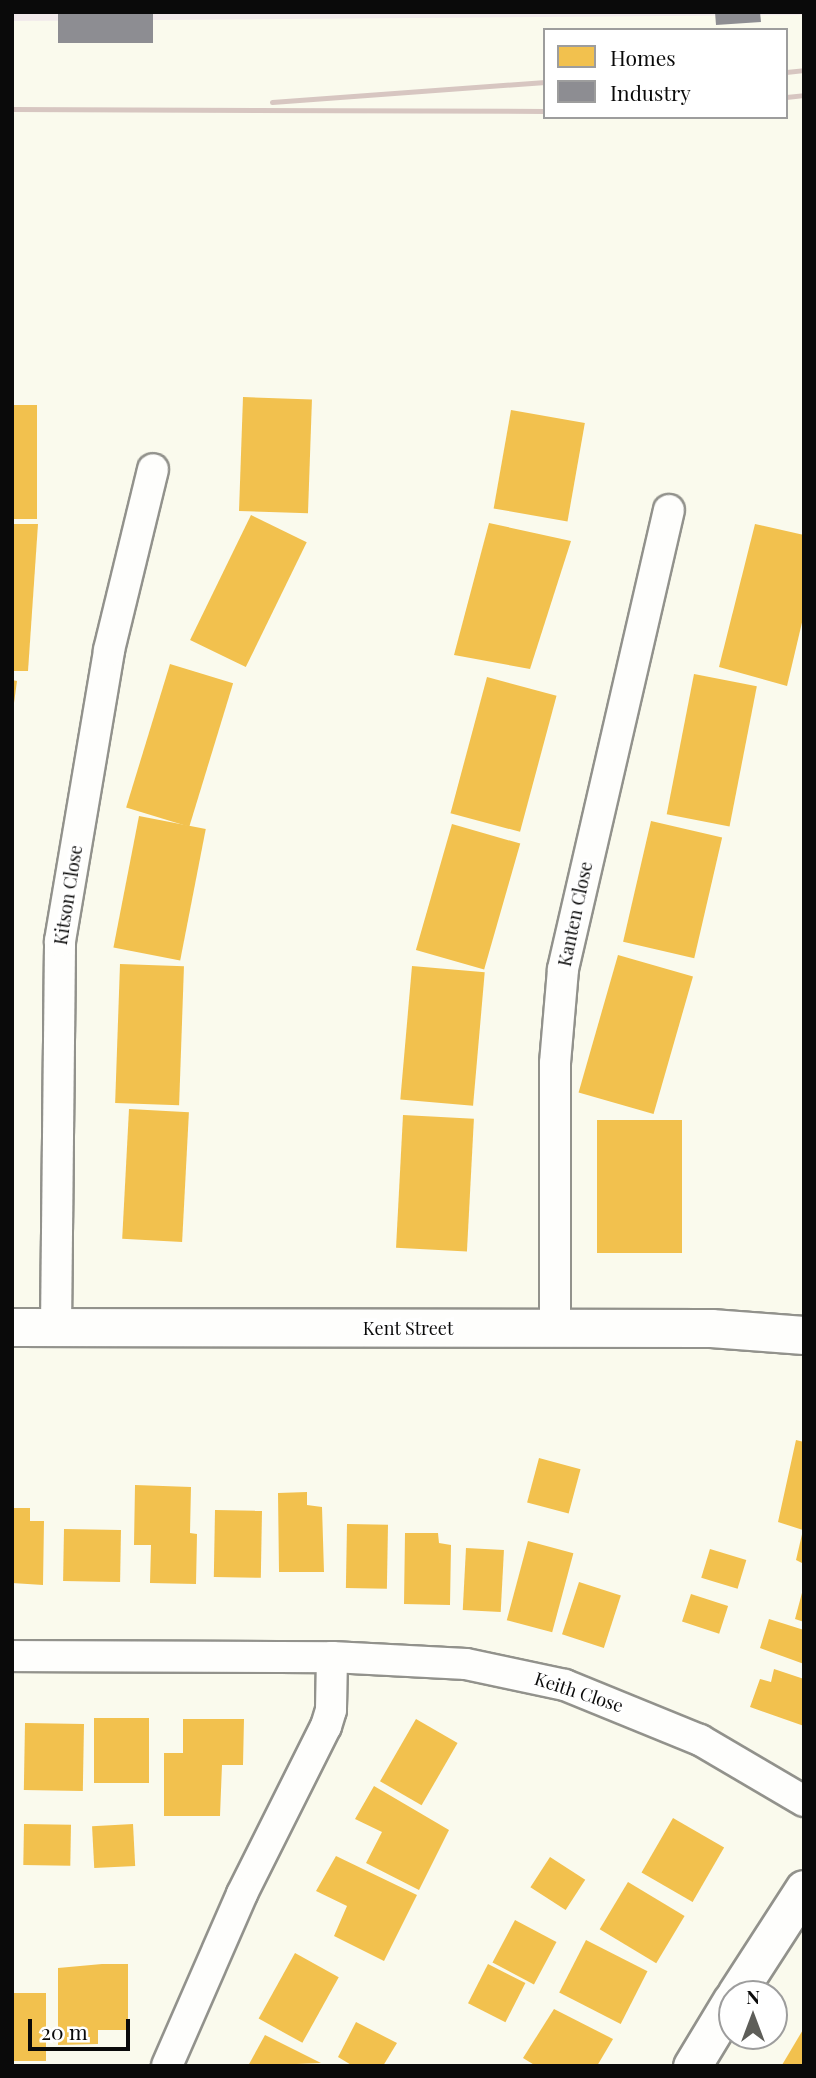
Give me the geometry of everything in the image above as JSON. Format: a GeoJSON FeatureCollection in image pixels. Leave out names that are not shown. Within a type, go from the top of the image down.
{"type":"FeatureCollection","features":[{"type":"Feature","properties":{"kind":"street","name":"Kitson Close"},"geometry":{"type":"LineString","coordinates":[[56,1328],[60,942],[109,650],[153,469]]}},
{"type":"Feature","properties":{"kind":"street","name":"Kanten Close"},"geometry":{"type":"LineString","coordinates":[[555,1327],[555,1063],[563,969],[669,510]]}},
{"type":"Feature","properties":{"kind":"street","name":"Kent Street"},"geometry":{"type":"LineString","coordinates":[[12,1327],[555,1327],[804,1335]]}},
{"type":"Feature","properties":{"kind":"street","name":"Keith Close"},"geometry":{"type":"LineString","coordinates":[[12,1656],[332,1657],[466,1664],[565,1685],[700,1740],[804,1801]]}},
{"type":"Feature","properties":{"kind":"street"},"geometry":{"type":"LineString","coordinates":[[167,2066],[242,1894],[326,1726],[331,1710],[332,1657]]}},
{"type":"Feature","properties":{"kind":"street"},"geometry":{"type":"LineString","coordinates":[[745,1980],[804,1889]]}},
{"type":"Feature","properties":{"kind":"street"},"geometry":{"type":"LineString","coordinates":[[692,2066],[718,2023]]}},
{"type":"Feature","properties":{"kind":"shaded area"},"geometry":{"type":"Polygon","coordinates":[[[12,12],[804,12],[804,15],[12,21],[12,12]]]}},
{"type":"Feature","properties":{"kind":"building: Homes"},"geometry":{"type":"Polygon","coordinates":[[[243,397],[312,399],[308,513],[239,511],[243,397]]]}},
{"type":"Feature","properties":{"kind":"building: Homes"},"geometry":{"type":"Polygon","coordinates":[[[12,405],[37,405],[37,519],[12,519],[12,405]]]}},
{"type":"Feature","properties":{"kind":"building: Homes"},"geometry":{"type":"Polygon","coordinates":[[[511,410],[585,423],[567,522],[494,508],[511,410]]]}},
{"type":"Feature","properties":{"kind":"building: Homes"},"geometry":{"type":"Polygon","coordinates":[[[251,515],[307,542],[246,667],[190,640],[251,515]]]}},
{"type":"Feature","properties":{"kind":"building: Homes"},"geometry":{"type":"Polygon","coordinates":[[[489,523],[571,541],[530,669],[454,655],[489,523]]]}},
{"type":"Feature","properties":{"kind":"building: Homes"},"geometry":{"type":"Polygon","coordinates":[[[12,524],[38,524],[28,671],[12,671],[12,524]]]}},
{"type":"Feature","properties":{"kind":"building: Homes"},"geometry":{"type":"Polygon","coordinates":[[[755,524],[804,535],[804,614],[787,686],[719,667],[755,524]]]}},
{"type":"Feature","properties":{"kind":"building: Homes"},"geometry":{"type":"Polygon","coordinates":[[[170,664],[233,683],[189,827],[126,807],[170,664]]]}},
{"type":"Feature","properties":{"kind":"building: Homes"},"geometry":{"type":"Polygon","coordinates":[[[694,674],[757,686],[730,827],[667,814],[694,674]]]}},
{"type":"Feature","properties":{"kind":"building: Homes"},"geometry":{"type":"Polygon","coordinates":[[[487,677],[557,696],[520,832],[451,813],[487,677]]]}},
{"type":"Feature","properties":{"kind":"building: Homes"},"geometry":{"type":"Polygon","coordinates":[[[12,680],[17,681],[14,703],[12,703],[12,680]]]}},
{"type":"Feature","properties":{"kind":"building: Homes"},"geometry":{"type":"Polygon","coordinates":[[[139,816],[206,829],[180,961],[113,948],[139,816]]]}},
{"type":"Feature","properties":{"kind":"building: Homes"},"geometry":{"type":"Polygon","coordinates":[[[651,821],[722,837],[694,958],[623,942],[651,821]]]}},
{"type":"Feature","properties":{"kind":"building: Homes"},"geometry":{"type":"Polygon","coordinates":[[[452,824],[520,844],[484,969],[416,950],[452,824]]]}},
{"type":"Feature","properties":{"kind":"building: Homes"},"geometry":{"type":"Polygon","coordinates":[[[618,955],[693,976],[654,1114],[579,1092],[618,955]]]}},
{"type":"Feature","properties":{"kind":"building: Homes"},"geometry":{"type":"Polygon","coordinates":[[[120,964],[184,966],[179,1105],[115,1103],[120,964]]]}},
{"type":"Feature","properties":{"kind":"building: Homes"},"geometry":{"type":"Polygon","coordinates":[[[412,966],[485,972],[473,1106],[400,1099],[412,966]]]}},
{"type":"Feature","properties":{"kind":"building: Homes"},"geometry":{"type":"Polygon","coordinates":[[[129,1109],[189,1112],[182,1242],[122,1239],[129,1109]]]}},
{"type":"Feature","properties":{"kind":"building: Homes"},"geometry":{"type":"Polygon","coordinates":[[[403,1115],[474,1119],[467,1252],[396,1248],[403,1115]]]}},
{"type":"Feature","properties":{"kind":"building: Homes"},"geometry":{"type":"Polygon","coordinates":[[[597,1120],[682,1120],[682,1253],[597,1253],[597,1120]]]}},
{"type":"Feature","properties":{"kind":"building: Homes"},"geometry":{"type":"Polygon","coordinates":[[[796,1440],[804,1442],[804,1564],[796,1560],[803,1530],[778,1522],[796,1440]]]}},
{"type":"Feature","properties":{"kind":"building: Homes"},"geometry":{"type":"Polygon","coordinates":[[[539,1458],[581,1469],[569,1514],[527,1502],[539,1458]]]}},
{"type":"Feature","properties":{"kind":"building: Homes"},"geometry":{"type":"Polygon","coordinates":[[[135,1485],[191,1487],[190,1533],[197,1534],[196,1584],[150,1583],[151,1545],[134,1545],[135,1485]]]}},
{"type":"Feature","properties":{"kind":"building: Homes"},"geometry":{"type":"Polygon","coordinates":[[[307,1492],[307,1505],[322,1507],[324,1572],[279,1572],[278,1493],[307,1492]]]}},
{"type":"Feature","properties":{"kind":"building: Homes"},"geometry":{"type":"Polygon","coordinates":[[[12,1508],[30,1508],[30,1521],[44,1521],[43,1585],[12,1583],[12,1508]]]}},
{"type":"Feature","properties":{"kind":"building: Homes"},"geometry":{"type":"Polygon","coordinates":[[[215,1510],[262,1511],[261,1578],[214,1577],[215,1510]]]}},
{"type":"Feature","properties":{"kind":"building: Homes"},"geometry":{"type":"Polygon","coordinates":[[[347,1524],[388,1525],[387,1589],[346,1588],[347,1524]]]}},
{"type":"Feature","properties":{"kind":"building: Homes"},"geometry":{"type":"Polygon","coordinates":[[[64,1529],[121,1530],[120,1582],[63,1581],[64,1529]]]}},
{"type":"Feature","properties":{"kind":"building: Homes"},"geometry":{"type":"Polygon","coordinates":[[[405,1533],[438,1533],[439,1543],[451,1545],[450,1605],[404,1604],[405,1533]]]}},
{"type":"Feature","properties":{"kind":"building: Homes"},"geometry":{"type":"Polygon","coordinates":[[[528,1541],[573,1553],[552,1632],[507,1620],[528,1541]]]}},
{"type":"Feature","properties":{"kind":"building: Homes"},"geometry":{"type":"Polygon","coordinates":[[[466,1548],[504,1550],[501,1612],[463,1610],[466,1548]]]}},
{"type":"Feature","properties":{"kind":"building: Homes"},"geometry":{"type":"Polygon","coordinates":[[[710,1549],[746,1560],[738,1589],[701,1578],[710,1549]]]}},
{"type":"Feature","properties":{"kind":"building: Homes"},"geometry":{"type":"Polygon","coordinates":[[[579,1582],[621,1596],[604,1648],[562,1634],[579,1582]]]}},
{"type":"Feature","properties":{"kind":"building: Homes"},"geometry":{"type":"Polygon","coordinates":[[[804,1589],[804,1622],[795,1619],[804,1589]]]}},
{"type":"Feature","properties":{"kind":"building: Homes"},"geometry":{"type":"Polygon","coordinates":[[[691,1594],[728,1606],[719,1634],[682,1622],[691,1594]]]}},
{"type":"Feature","properties":{"kind":"building: Homes"},"geometry":{"type":"Polygon","coordinates":[[[769,1619],[804,1630],[804,1664],[760,1648],[769,1619]]]}},
{"type":"Feature","properties":{"kind":"building: Homes"},"geometry":{"type":"Polygon","coordinates":[[[774,1669],[804,1679],[804,1726],[750,1707],[760,1679],[771,1682],[774,1669]]]}},
{"type":"Feature","properties":{"kind":"building: Homes"},"geometry":{"type":"Polygon","coordinates":[[[94,1718],[149,1718],[149,1783],[94,1783],[94,1718]]]}},
{"type":"Feature","properties":{"kind":"building: Homes"},"geometry":{"type":"Polygon","coordinates":[[[183,1719],[244,1719],[243,1765],[222,1765],[220,1816],[164,1816],[164,1753],[183,1753],[183,1719]]]}},
{"type":"Feature","properties":{"kind":"building: Homes"},"geometry":{"type":"Polygon","coordinates":[[[416,1719],[458,1743],[422,1805],[380,1781],[416,1719]]]}},
{"type":"Feature","properties":{"kind":"building: Homes"},"geometry":{"type":"Polygon","coordinates":[[[25,1723],[84,1724],[83,1791],[24,1790],[25,1723]]]}},
{"type":"Feature","properties":{"kind":"building: Homes"},"geometry":{"type":"Polygon","coordinates":[[[374,1786],[449,1830],[419,1890],[366,1863],[382,1832],[355,1819],[374,1786]]]}},
{"type":"Feature","properties":{"kind":"building: Homes"},"geometry":{"type":"Polygon","coordinates":[[[673,1818],[724,1848],[693,1902],[642,1873],[673,1818]]]}},
{"type":"Feature","properties":{"kind":"building: Homes"},"geometry":{"type":"Polygon","coordinates":[[[24,1824],[71,1825],[70,1866],[23,1865],[24,1824]]]}},
{"type":"Feature","properties":{"kind":"building: Homes"},"geometry":{"type":"Polygon","coordinates":[[[133,1824],[135,1866],[94,1868],[92,1826],[133,1824]]]}},
{"type":"Feature","properties":{"kind":"building: Homes"},"geometry":{"type":"Polygon","coordinates":[[[336,1856],[417,1895],[384,1961],[334,1936],[347,1906],[316,1891],[336,1856]]]}},
{"type":"Feature","properties":{"kind":"building: Homes"},"geometry":{"type":"Polygon","coordinates":[[[550,1857],[585,1880],[566,1910],[530,1887],[550,1857]]]}},
{"type":"Feature","properties":{"kind":"building: Homes"},"geometry":{"type":"Polygon","coordinates":[[[628,1882],[685,1916],[656,1963],[600,1929],[628,1882]]]}},
{"type":"Feature","properties":{"kind":"building: Homes"},"geometry":{"type":"Polygon","coordinates":[[[515,1920],[556,1942],[534,1984],[492,1962],[515,1920]]]}},
{"type":"Feature","properties":{"kind":"building: Homes"},"geometry":{"type":"Polygon","coordinates":[[[586,1940],[647,1971],[621,2024],[559,1993],[586,1940]]]}},
{"type":"Feature","properties":{"kind":"building: Homes"},"geometry":{"type":"Polygon","coordinates":[[[295,1953],[339,1977],[302,2043],[259,2019],[295,1953]]]}},
{"type":"Feature","properties":{"kind":"building: Homes"},"geometry":{"type":"Polygon","coordinates":[[[128,1964],[128,2030],[98,2030],[98,2044],[58,2045],[58,1968],[128,1964]]]}},
{"type":"Feature","properties":{"kind":"building: Homes"},"geometry":{"type":"Polygon","coordinates":[[[488,1964],[525,1983],[505,2022],[468,2003],[488,1964]]]}},
{"type":"Feature","properties":{"kind":"building: Homes"},"geometry":{"type":"Polygon","coordinates":[[[12,1993],[46,1993],[46,2061],[12,2061],[12,1993]]]}},
{"type":"Feature","properties":{"kind":"building: Homes"},"geometry":{"type":"Polygon","coordinates":[[[554,2009],[613,2039],[597,2066],[536,2066],[523,2058],[554,2009]]]}},
{"type":"Feature","properties":{"kind":"building: Homes"},"geometry":{"type":"Polygon","coordinates":[[[356,2022],[397,2043],[383,2066],[353,2066],[338,2057],[356,2022]]]}},
{"type":"Feature","properties":{"kind":"building: Homes"},"geometry":{"type":"Polygon","coordinates":[[[804,2028],[804,2066],[782,2065],[804,2028]]]}},
{"type":"Feature","properties":{"kind":"building: Homes"},"geometry":{"type":"Polygon","coordinates":[[[265,2035],[321,2063],[248,2066],[265,2035]]]}},
{"type":"Feature","properties":{"kind":"building: Industry"},"geometry":{"type":"Polygon","coordinates":[[[58,12],[153,12],[153,43],[58,43],[58,12]]]}},
{"type":"Feature","properties":{"kind":"building: Industry"},"geometry":{"type":"Polygon","coordinates":[[[715,12],[760,12],[761,22],[716,25],[715,12]]]}},
{"type":"Feature","properties":{"kind":"railway"},"geometry":{"type":"LineString","coordinates":[[788,72],[804,70]]}},
{"type":"Feature","properties":{"kind":"railway"},"geometry":{"type":"LineString","coordinates":[[272,102],[543,82]]}},
{"type":"Feature","properties":{"kind":"railway"},"geometry":{"type":"LineString","coordinates":[[788,97],[804,95]]}},
{"type":"Feature","properties":{"kind":"railway"},"geometry":{"type":"LineString","coordinates":[[12,109],[543,111]]}}]}
